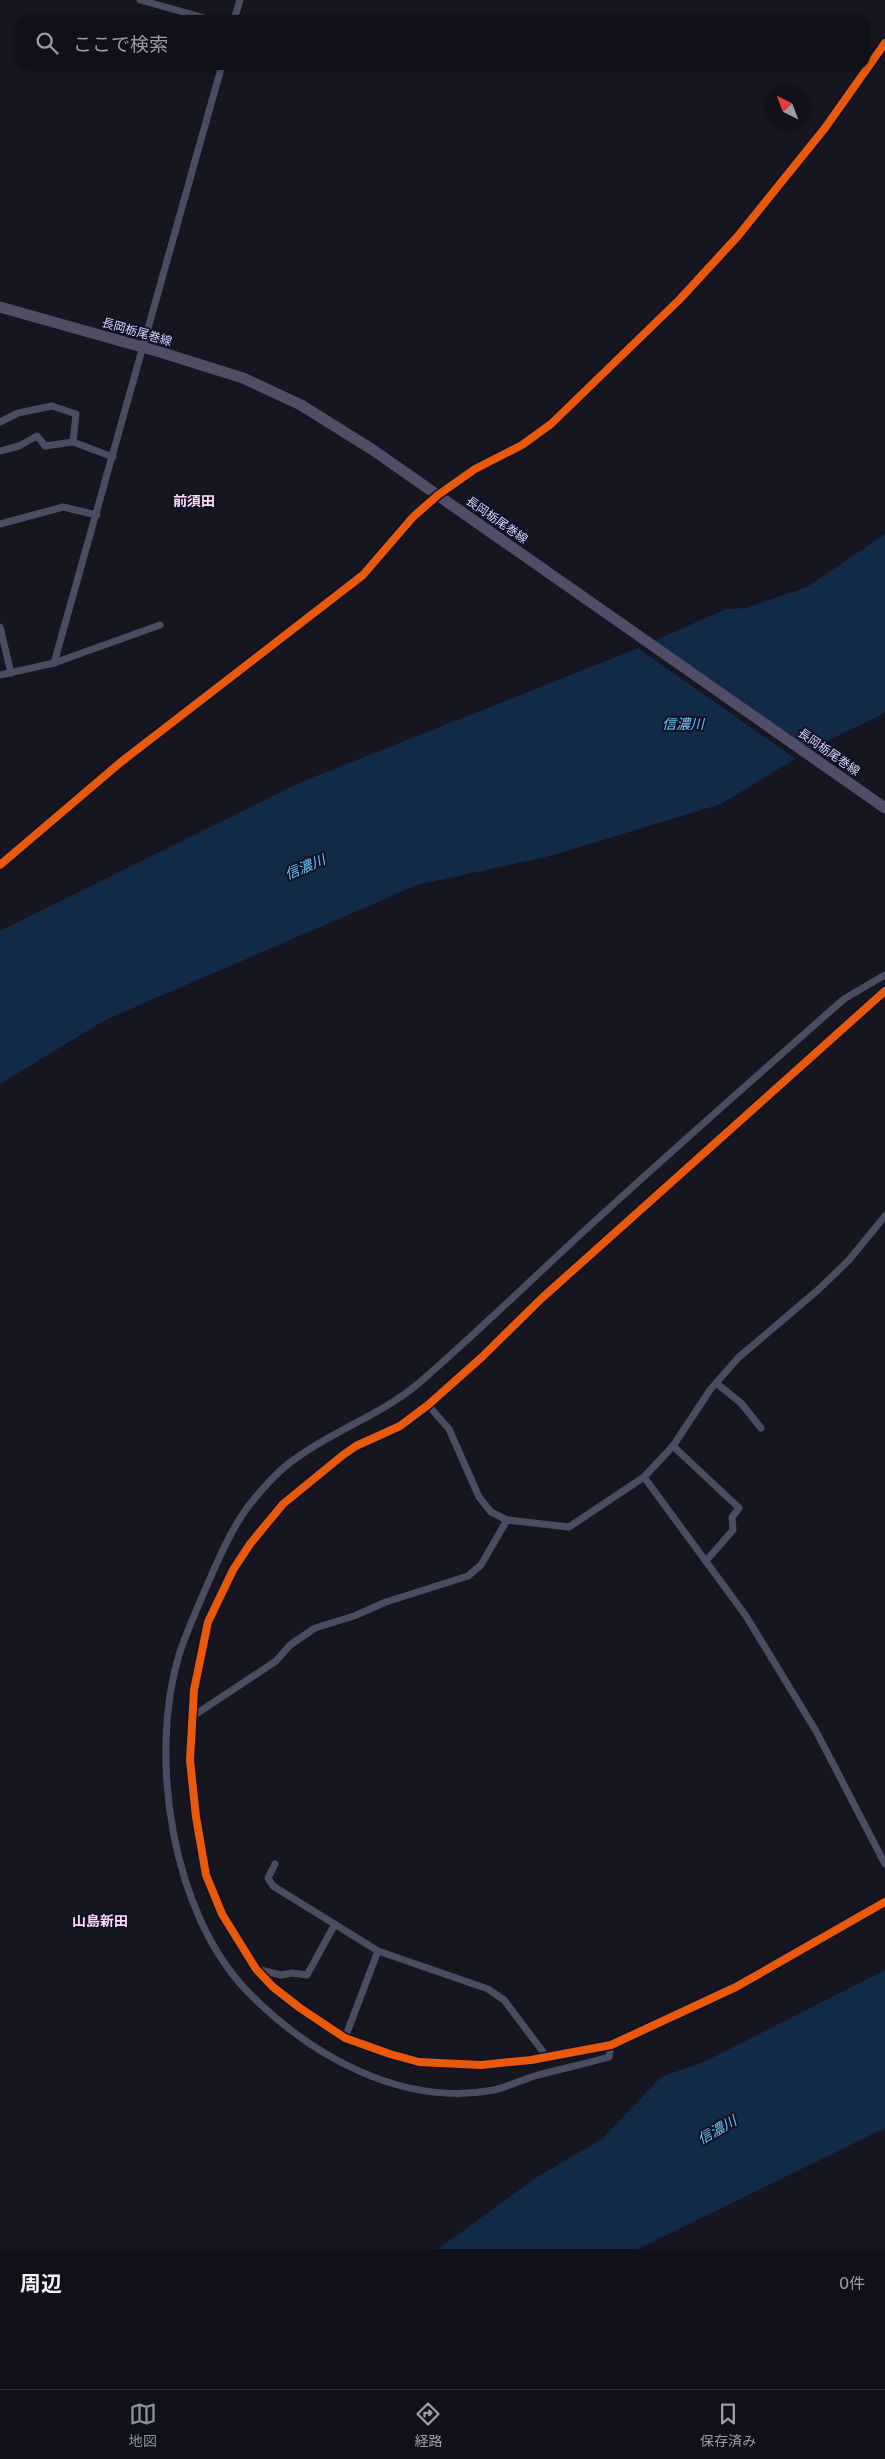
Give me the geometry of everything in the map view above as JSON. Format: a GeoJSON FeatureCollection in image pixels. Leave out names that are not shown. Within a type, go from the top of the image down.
{"type":"FeatureCollection","features":[{"type":"Feature","properties":{"kind":"main road","name":"長岡栃尾巻線"},"geometry":{"type":"LineString","coordinates":[[0,307],[243,378],[278,393],[336,426],[438,495],[885,808]]}},
{"type":"Feature","properties":{"kind":"street"},"geometry":{"type":"LineString","coordinates":[[140,0],[194,15]]}},
{"type":"Feature","properties":{"kind":"street"},"geometry":{"type":"LineString","coordinates":[[236,15],[240,0]]}},
{"type":"Feature","properties":{"kind":"street"},"geometry":{"type":"LineString","coordinates":[[870,64],[885,43]]}},
{"type":"Feature","properties":{"kind":"street"},"geometry":{"type":"LineString","coordinates":[[54,663],[221,70]]}},
{"type":"Feature","properties":{"kind":"street"},"geometry":{"type":"LineString","coordinates":[[0,864],[121,762],[349,587],[363,575],[413,517],[438,495],[475,469],[522,445],[550,424],[680,298],[781,185],[866,70]]}},
{"type":"Feature","properties":{"kind":"street"},"geometry":{"type":"LineString","coordinates":[[0,422],[18,413],[52,406],[76,414],[73,442]]}},
{"type":"Feature","properties":{"kind":"street"},"geometry":{"type":"LineString","coordinates":[[0,450],[19,446],[37,436],[45,446],[73,442],[113,457]]}},
{"type":"Feature","properties":{"kind":"street"},"geometry":{"type":"LineString","coordinates":[[0,524],[63,508],[97,515]]}},
{"type":"Feature","properties":{"kind":"street"},"geometry":{"type":"LineString","coordinates":[[0,675],[54,663],[160,626]]}},
{"type":"Feature","properties":{"kind":"street"},"geometry":{"type":"LineString","coordinates":[[0,627],[11,673]]}},
{"type":"Feature","properties":{"kind":"street"},"geometry":{"type":"LineString","coordinates":[[611,2045],[609,2057],[533,2077],[497,2089],[452,2093],[419,2090],[386,2082],[334,2058],[288,2028],[264,2009],[242,1986],[209,1938],[194,1905],[180,1859],[168,1790],[167,1761],[167,1723],[179,1656],[215,1567],[239,1520],[276,1474],[295,1458],[370,1416],[415,1386],[610,1207],[837,1005],[885,975]]}},
{"type":"Feature","properties":{"kind":"street"},"geometry":{"type":"LineString","coordinates":[[885,992],[542,1298],[482,1357],[428,1405],[400,1426],[356,1446],[316,1475],[283,1504],[256,1536],[233,1570],[208,1622],[194,1690],[193,1716],[190,1730],[190,1760],[196,1817],[206,1875],[222,1914],[256,1969],[273,1987],[300,2008],[345,2038],[419,2062],[481,2065],[547,2057],[611,2045],[742,1984],[885,1902]]}},
{"type":"Feature","properties":{"kind":"street"},"geometry":{"type":"LineString","coordinates":[[428,1405],[450,1430],[479,1497],[491,1512],[506,1520],[569,1527],[644,1477],[673,1446],[716,1383],[738,1358],[819,1289],[849,1260],[885,1216]]}},
{"type":"Feature","properties":{"kind":"street"},"geometry":{"type":"LineString","coordinates":[[716,1383],[741,1404],[761,1428]]}},
{"type":"Feature","properties":{"kind":"street"},"geometry":{"type":"LineString","coordinates":[[673,1446],[739,1508],[732,1517],[733,1530],[706,1561]]}},
{"type":"Feature","properties":{"kind":"street"},"geometry":{"type":"LineString","coordinates":[[644,1477],[746,1616],[816,1731],[885,1864]]}},
{"type":"Feature","properties":{"kind":"street"},"geometry":{"type":"LineString","coordinates":[[193,1716],[276,1660],[290,1645],[315,1628],[354,1616],[386,1602],[468,1576],[481,1565],[506,1520]]}},
{"type":"Feature","properties":{"kind":"street"},"geometry":{"type":"LineString","coordinates":[[275,1864],[268,1878],[273,1886],[378,1951],[488,1989],[504,2000],[547,2057]]}},
{"type":"Feature","properties":{"kind":"street"},"geometry":{"type":"LineString","coordinates":[[256,1969],[281,1975],[292,1973],[307,1975],[335,1924]]}},
{"type":"Feature","properties":{"kind":"street"},"geometry":{"type":"LineString","coordinates":[[345,2038],[378,1951]]}},
{"type":"Feature","properties":{"kind":"water","name":"信濃川"},"geometry":{"type":"Polygon","coordinates":[[[885,534],[885,711],[879,716],[816,746],[721,804],[550,856],[417,885],[105,1020],[0,1084],[0,931],[301,782],[636,649],[726,609],[746,608],[807,587],[885,534]]]}},
{"type":"Feature","properties":{"kind":"water","name":"信濃川"},"geometry":{"type":"Polygon","coordinates":[[[885,1970],[885,2128],[638,2249],[438,2249],[537,2177],[602,2139],[661,2077],[706,2061],[885,1970]]]}},
{"type":"Feature","properties":{"kind":"pier"},"geometry":{"type":"Polygon","coordinates":[[[652,639],[813,751],[797,760],[635,646],[652,639]]]}},
{"type":"Feature","properties":{"kind":"cycle path"},"geometry":{"type":"LineString","coordinates":[[870,64],[885,43]]}},
{"type":"Feature","properties":{"kind":"cycle path"},"geometry":{"type":"LineString","coordinates":[[0,865],[121,762],[363,575],[413,517],[438,495],[475,469],[522,445],[551,424],[680,299],[738,236],[825,128],[866,70]]}},
{"type":"Feature","properties":{"kind":"cycle path"},"geometry":{"type":"LineString","coordinates":[[885,991],[542,1298],[482,1357],[428,1405],[400,1426],[356,1446],[283,1504],[250,1544],[233,1570],[208,1622],[194,1690],[190,1760],[196,1817],[206,1875],[222,1914],[256,1969],[273,1987],[300,2008],[345,2038],[419,2062],[481,2065],[531,2060],[611,2045],[736,1987],[885,1902]]}},
{"type":"Feature","properties":{"kind":"district","name":"前須田"},"geometry":{"type":"Point","coordinates":[194,501]}},
{"type":"Feature","properties":{"kind":"district","name":"山島新田"},"geometry":{"type":"Point","coordinates":[100,1921]}}]}
